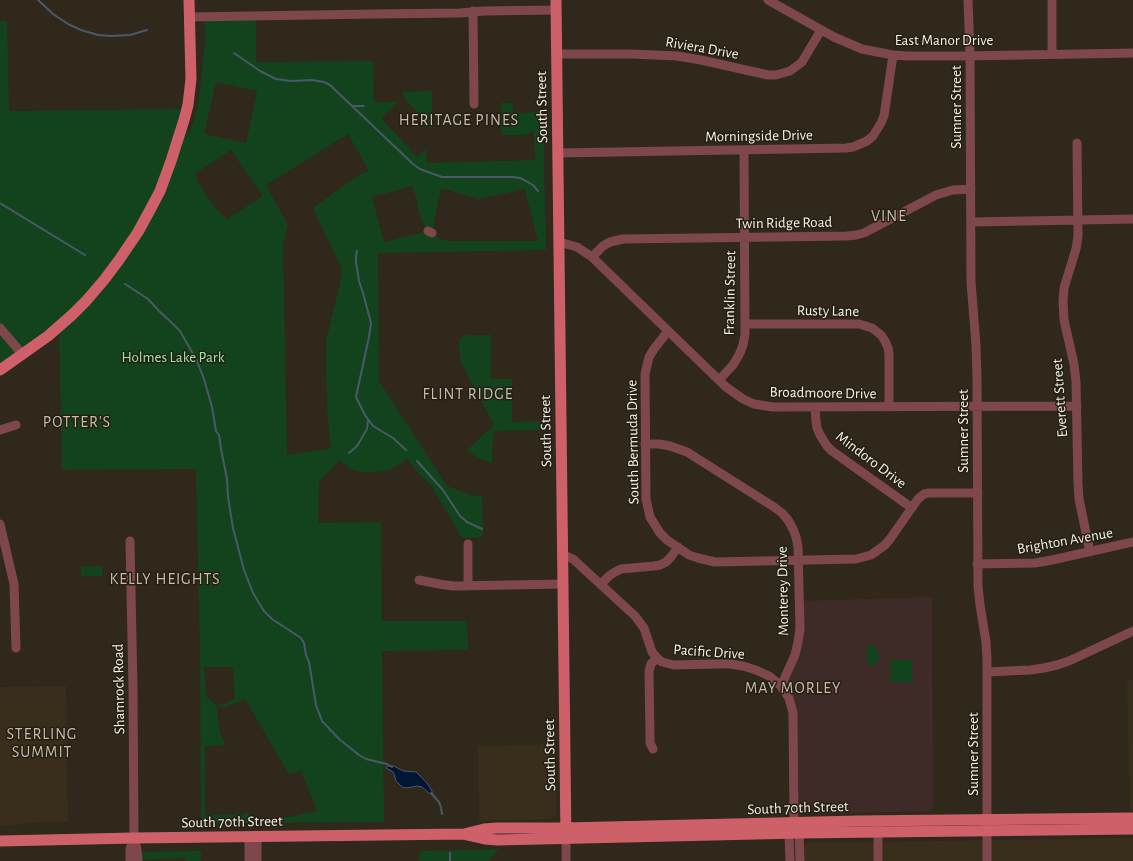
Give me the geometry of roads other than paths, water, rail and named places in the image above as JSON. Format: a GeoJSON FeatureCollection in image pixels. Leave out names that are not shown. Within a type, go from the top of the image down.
{"type":"FeatureCollection","features":[{"type":"Feature","properties":{"kind":"main road"},"geometry":{"type":"LineString","coordinates":[[0,370],[63,323],[95,290],[112,270],[127,248],[156,199],[174,152],[188,105],[190,79],[190,0]]}},
{"type":"Feature","properties":{"kind":"main road","name":"South Street"},"geometry":{"type":"LineString","coordinates":[[556,5],[566,834]]}},
{"type":"Feature","properties":{"kind":"main road","name":"South 70th Street"},"geometry":{"type":"LineString","coordinates":[[0,841],[464,834],[484,839],[497,840],[566,834],[794,830],[878,833],[1133,818]]}},
{"type":"Feature","properties":{"kind":"main road","name":"South 70th Street"},"geometry":{"type":"LineString","coordinates":[[794,830],[878,822],[1133,829]]}},
{"type":"Feature","properties":{"kind":"street","name":"East Manor Drive"},"geometry":{"type":"LineString","coordinates":[[768,0],[821,30],[848,43],[862,49],[893,55],[1133,53]]}},
{"type":"Feature","properties":{"kind":"street","name":"Sumner Street"},"geometry":{"type":"LineString","coordinates":[[968,0],[970,55],[971,282],[976,345],[978,564],[979,596],[986,642],[987,672],[987,861]]}},
{"type":"Feature","properties":{"kind":"street"},"geometry":{"type":"LineString","coordinates":[[1052,0],[1052,54]]}},
{"type":"Feature","properties":{"kind":"street"},"geometry":{"type":"LineString","coordinates":[[190,17],[404,14],[556,5]]}},
{"type":"Feature","properties":{"kind":"street"},"geometry":{"type":"LineString","coordinates":[[473,11],[474,104]]}},
{"type":"Feature","properties":{"kind":"street","name":"Riviera Drive"},"geometry":{"type":"LineString","coordinates":[[556,54],[632,54],[677,56],[768,75],[776,75],[790,71],[802,62],[821,30]]}},
{"type":"Feature","properties":{"kind":"street","name":"Morningside Drive"},"geometry":{"type":"LineString","coordinates":[[558,153],[846,148],[860,144],[867,141],[879,128],[884,116],[893,55]]}},
{"type":"Feature","properties":{"kind":"street","name":"Everett Street"},"geometry":{"type":"LineString","coordinates":[[1077,143],[1078,236],[1076,249],[1066,276],[1063,301],[1064,320],[1074,364],[1076,382],[1078,484],[1090,552]]}},
{"type":"Feature","properties":{"kind":"street","name":"Franklin Street"},"geometry":{"type":"LineString","coordinates":[[719,380],[733,365],[739,355],[745,324],[744,150]]}},
{"type":"Feature","properties":{"kind":"street","name":"Twin Ridge Road"},"geometry":{"type":"LineString","coordinates":[[592,257],[603,246],[610,242],[623,239],[856,235],[864,233],[936,195],[953,190],[971,189]]}},
{"type":"Feature","properties":{"kind":"street"},"geometry":{"type":"LineString","coordinates":[[971,222],[1133,219]]}},
{"type":"Feature","properties":{"kind":"street","name":"Broadmoore Drive"},"geometry":{"type":"LineString","coordinates":[[559,242],[578,247],[592,257],[719,380],[734,393],[754,404],[773,407],[1077,406]]}},
{"type":"Feature","properties":{"kind":"street","name":"Rusty Lane"},"geometry":{"type":"LineString","coordinates":[[745,324],[859,324],[872,328],[881,335],[888,348],[889,407]]}},
{"type":"Feature","properties":{"kind":"street"},"geometry":{"type":"LineString","coordinates":[[0,328],[23,354]]}},
{"type":"Feature","properties":{"kind":"street","name":"South Bermuda Drive"},"geometry":{"type":"LineString","coordinates":[[668,331],[654,348],[649,357],[644,382],[646,499],[648,510],[660,533],[678,547],[698,558],[715,562],[850,560],[864,557],[878,551],[890,539],[921,497],[929,493],[978,493]]}},
{"type":"Feature","properties":{"kind":"street","name":"Mindoro Drive"},"geometry":{"type":"LineString","coordinates":[[816,407],[817,428],[827,446],[912,508]]}},
{"type":"Feature","properties":{"kind":"street"},"geometry":{"type":"LineString","coordinates":[[0,430],[16,425]]}},
{"type":"Feature","properties":{"kind":"street","name":"Monterey Drive"},"geometry":{"type":"LineString","coordinates":[[645,444],[670,446],[687,452],[774,507],[788,520],[798,547],[800,630],[791,665],[781,686]]}},
{"type":"Feature","properties":{"kind":"street"},"geometry":{"type":"LineString","coordinates":[[0,524],[14,584],[16,648]]}},
{"type":"Feature","properties":{"kind":"street","name":"Shamrock Road"},"geometry":{"type":"LineString","coordinates":[[130,541],[134,838],[138,861]]}},
{"type":"Feature","properties":{"kind":"street","name":"Brighton Avenue"},"geometry":{"type":"LineString","coordinates":[[978,564],[1035,563],[1133,542]]}},
{"type":"Feature","properties":{"kind":"street"},"geometry":{"type":"LineString","coordinates":[[468,544],[468,586]]}},
{"type":"Feature","properties":{"kind":"street"},"geometry":{"type":"LineString","coordinates":[[601,584],[609,576],[621,570],[660,565],[671,557],[678,547]]}},
{"type":"Feature","properties":{"kind":"street","name":"Pacific Drive"},"geometry":{"type":"LineString","coordinates":[[562,554],[573,559],[640,621],[647,634],[650,649],[662,662],[674,665],[730,664],[743,666],[769,676],[781,686]]}},
{"type":"Feature","properties":{"kind":"street"},"geometry":{"type":"LineString","coordinates":[[420,580],[439,584],[468,586],[563,584]]}},
{"type":"Feature","properties":{"kind":"street"},"geometry":{"type":"LineString","coordinates":[[987,672],[1030,670],[1057,665],[1069,661],[1133,631]]}},
{"type":"Feature","properties":{"kind":"street"},"geometry":{"type":"LineString","coordinates":[[653,749],[650,742],[649,671],[651,664],[657,658]]}},
{"type":"Feature","properties":{"kind":"street"},"geometry":{"type":"LineString","coordinates":[[781,686],[790,698],[793,713],[794,830],[790,861]]}},
{"type":"Feature","properties":{"kind":"street"},"geometry":{"type":"LineString","coordinates":[[878,822],[878,861]]}},
{"type":"Feature","properties":{"kind":"street"},"geometry":{"type":"LineString","coordinates":[[794,830],[800,861]]}},
{"type":"Feature","properties":{"kind":"street","name":"South Street"},"geometry":{"type":"LineString","coordinates":[[566,834],[566,861]]}},
{"type":"Feature","properties":{"kind":"street"},"geometry":{"type":"LineString","coordinates":[[249,861],[253,837]]}},
{"type":"Feature","properties":{"kind":"street"},"geometry":{"type":"LineString","coordinates":[[253,837],[257,861]]}},
{"type":"Feature","properties":{"kind":"street","name":"Shamrock Road"},"geometry":{"type":"LineString","coordinates":[[130,861],[130,849],[134,838]]}},
{"type":"Feature","properties":{"kind":"water"},"geometry":{"type":"Polygon","coordinates":[[[388,766],[394,766],[403,771],[416,772],[427,783],[433,793],[430,794],[422,787],[417,786],[407,788],[402,787],[396,781],[393,772],[386,768],[388,766]]]}},
{"type":"Feature","properties":{"kind":"waterway"},"geometry":{"type":"LineString","coordinates":[[38,0],[53,14],[68,24],[98,35],[130,35],[147,30]]}},
{"type":"Feature","properties":{"kind":"waterway"},"geometry":{"type":"LineString","coordinates":[[234,53],[260,71],[276,79],[290,81],[312,80],[324,82],[330,85],[420,169],[442,177],[520,178],[533,185],[538,191]]}},
{"type":"Feature","properties":{"kind":"waterway"},"geometry":{"type":"LineString","coordinates":[[352,106],[364,106]]}},
{"type":"Feature","properties":{"kind":"waterway"},"geometry":{"type":"LineString","coordinates":[[0,203],[85,255]]}},
{"type":"Feature","properties":{"kind":"waterway"},"geometry":{"type":"LineString","coordinates":[[357,251],[356,262],[359,281],[371,323],[356,397],[365,415],[373,426],[393,438],[406,450]]}},
{"type":"Feature","properties":{"kind":"waterway"},"geometry":{"type":"LineString","coordinates":[[125,284],[148,299],[180,331],[197,361],[212,407],[216,431],[219,435],[227,479],[233,528],[244,570],[253,593],[264,611],[272,619],[301,638],[304,643],[309,662],[316,705],[322,721],[339,739],[359,755],[366,759],[387,764],[392,767]]}},
{"type":"Feature","properties":{"kind":"waterway"},"geometry":{"type":"LineString","coordinates":[[349,453],[360,441],[367,429],[368,421]]}},
{"type":"Feature","properties":{"kind":"waterway"},"geometry":{"type":"LineString","coordinates":[[417,461],[443,490],[460,516],[467,522],[482,529]]}},
{"type":"Feature","properties":{"kind":"waterway"},"geometry":{"type":"LineString","coordinates":[[431,793],[439,802],[442,814]]}},
{"type":"Feature","properties":{"kind":"waterway"},"geometry":{"type":"LineString","coordinates":[[450,853],[450,861]]}},
{"type":"Feature","properties":{"kind":"district","name":"HERITAGE PINES"},"geometry":{"type":"Point","coordinates":[459,120]}},
{"type":"Feature","properties":{"kind":"district","name":"VINE"},"geometry":{"type":"Point","coordinates":[889,216]}},
{"type":"Feature","properties":{"kind":"district","name":"FLINT RIDGE"},"geometry":{"type":"Point","coordinates":[468,394]}},
{"type":"Feature","properties":{"kind":"district","name":"POTTER'S"},"geometry":{"type":"Point","coordinates":[77,422]}},
{"type":"Feature","properties":{"kind":"district","name":"KELLY HEIGHTS"},"geometry":{"type":"Point","coordinates":[165,579]}},
{"type":"Feature","properties":{"kind":"district","name":"MAY MORLEY"},"geometry":{"type":"Point","coordinates":[793,688]}},
{"type":"Feature","properties":{"kind":"district","name":"STERLING SUMMIT"},"geometry":{"type":"Point","coordinates":[42,743]}},
{"type":"Feature","properties":{"kind":"park label","name":"Holmes Lake Park"},"geometry":{"type":"Point","coordinates":[173,357]}}]}
